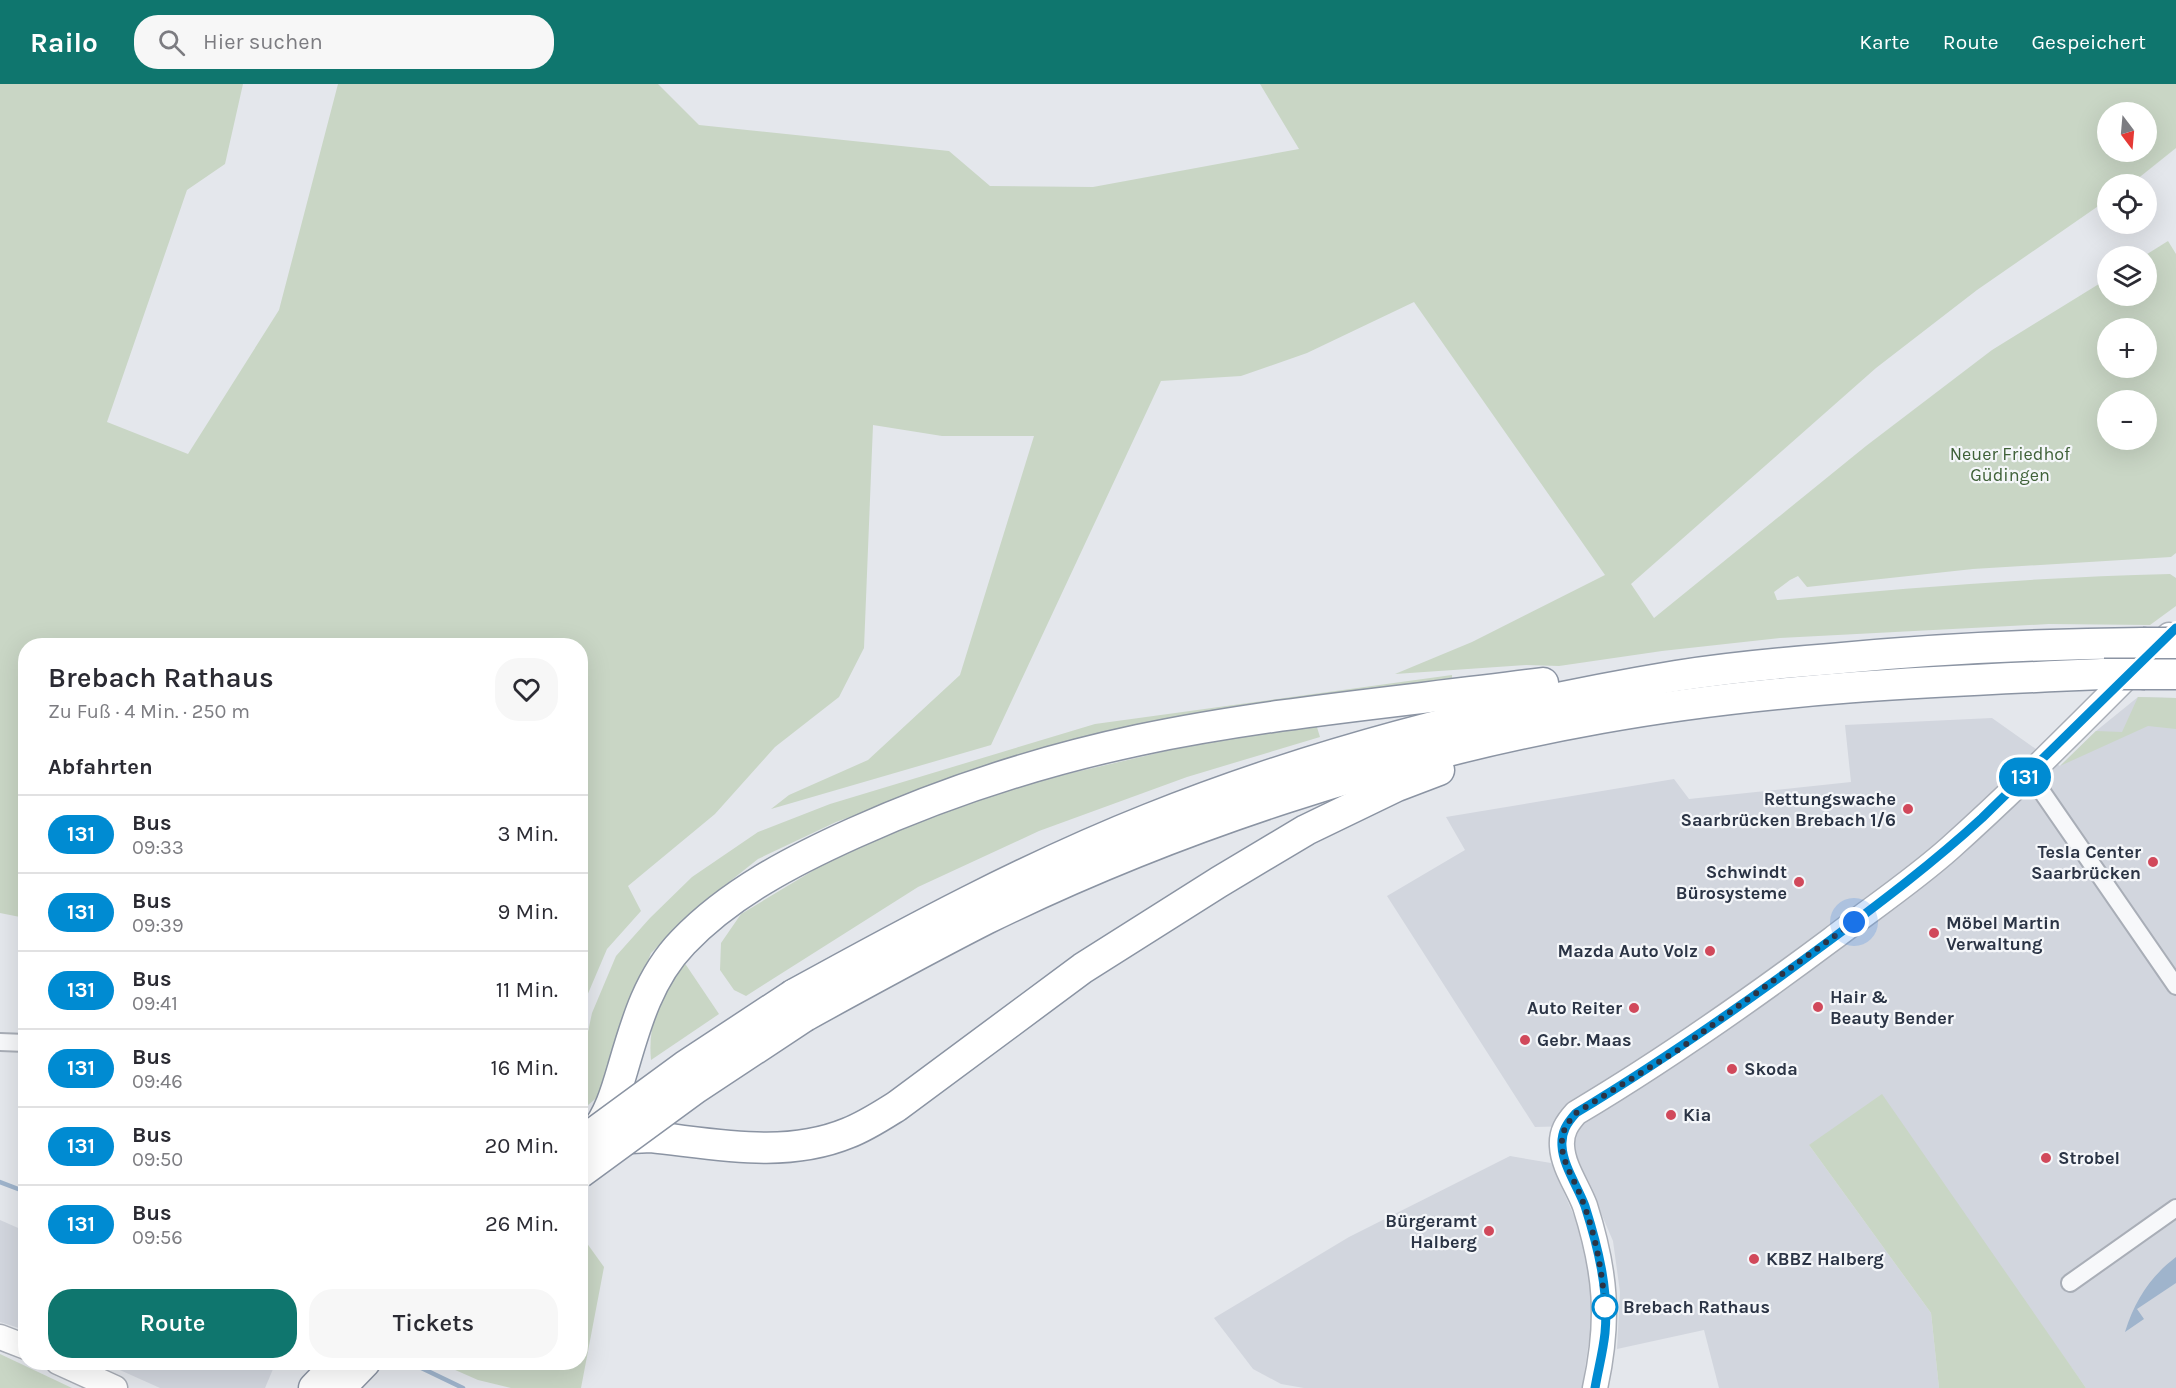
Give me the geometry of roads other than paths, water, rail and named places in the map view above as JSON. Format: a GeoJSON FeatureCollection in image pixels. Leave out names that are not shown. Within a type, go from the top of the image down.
{"type":"FeatureCollection","features":[{"type":"Feature","properties":{"kind":"highway"},"geometry":{"type":"LineString","coordinates":[[588,1156],[628,1136],[696,1088],[799,1005],[893,940],[1062,856],[1149,819],[1257,779],[1388,738],[1458,720],[1678,676],[1758,665],[1896,653],[2029,645],[2176,643]]}},
{"type":"Feature","properties":{"kind":"highway"},"geometry":{"type":"LineString","coordinates":[[799,1005],[1079,877],[1160,844],[1268,805],[1396,764],[1539,730],[1653,710],[1759,697],[1902,683],[2104,674],[2176,674]]}},
{"type":"Feature","properties":{"kind":"highway"},"geometry":{"type":"LineString","coordinates":[[588,1147],[609,1109],[645,999],[659,973],[681,944],[712,914],[769,876],[813,852],[877,823],[1022,769],[1141,740],[1253,720],[1565,680],[1678,676]]}},
{"type":"Feature","properties":{"kind":"highway"},"geometry":{"type":"LineString","coordinates":[[588,1156],[611,1144],[631,1138],[651,1137],[773,1149],[814,1144],[848,1134],[897,1106],[1083,968],[1218,882],[1306,830],[1397,786],[1539,730]]}},
{"type":"Feature","properties":{"kind":"highway"},"geometry":{"type":"LineString","coordinates":[[636,1024],[637,1050],[644,1082],[658,1106],[682,1128],[730,1146]]}},
{"type":"Feature","properties":{"kind":"highway"},"geometry":{"type":"LineString","coordinates":[[306,1388],[339,1373]]}},
{"type":"Feature","properties":{"kind":"street"},"geometry":{"type":"LineString","coordinates":[[1595,1388],[1605,1332],[1603,1286],[1593,1233],[1583,1201],[1564,1156],[1562,1138],[1569,1121],[1576,1113],[1655,1066],[1712,1026],[1910,881],[1949,849],[2029,773],[2176,628]]}},
{"type":"Feature","properties":{"kind":"street"},"geometry":{"type":"LineString","coordinates":[[2029,773],[2176,986]]}},
{"type":"Feature","properties":{"kind":"street"},"geometry":{"type":"LineString","coordinates":[[0,1042],[18,1043]]}},
{"type":"Feature","properties":{"kind":"street"},"geometry":{"type":"LineString","coordinates":[[2070,1283],[2176,1208]]}},
{"type":"Feature","properties":{"kind":"street"},"geometry":{"type":"LineString","coordinates":[[0,1337],[18,1344]]}},
{"type":"Feature","properties":{"kind":"street"},"geometry":{"type":"LineString","coordinates":[[76,1370],[115,1388]]}},
{"type":"Feature","properties":{"kind":"water"},"geometry":{"type":"Polygon","coordinates":[[[2176,1257],[2176,1283],[2137,1309],[2144,1319],[2125,1332],[2144,1290],[2176,1257]]]}},
{"type":"Feature","properties":{"kind":"waterway"},"geometry":{"type":"LineString","coordinates":[[0,1182],[18,1189]]}},
{"type":"Feature","properties":{"kind":"waterway"},"geometry":{"type":"LineString","coordinates":[[426,1370],[463,1388]]}},
{"type":"Feature","properties":{"kind":"place","name":"Rettungswache Saarbrücken Brebach 1/6"},"geometry":{"type":"Point","coordinates":[1908,809]}},
{"type":"Feature","properties":{"kind":"place","name":"Tesla Center Saarbrücken"},"geometry":{"type":"Point","coordinates":[2153,862]}},
{"type":"Feature","properties":{"kind":"place","name":"Schwindt Bürosysteme"},"geometry":{"type":"Point","coordinates":[1799,882]}},
{"type":"Feature","properties":{"kind":"place","name":"Möbel Martin Verwaltung"},"geometry":{"type":"Point","coordinates":[1934,933]}},
{"type":"Feature","properties":{"kind":"place","name":"Mazda Auto Volz"},"geometry":{"type":"Point","coordinates":[1710,951]}},
{"type":"Feature","properties":{"kind":"place","name":"Hair & Beauty Bender"},"geometry":{"type":"Point","coordinates":[1818,1007]}},
{"type":"Feature","properties":{"kind":"place","name":"Auto Reiter"},"geometry":{"type":"Point","coordinates":[1634,1008]}},
{"type":"Feature","properties":{"kind":"place","name":"Gebr. Maas"},"geometry":{"type":"Point","coordinates":[1525,1040]}},
{"type":"Feature","properties":{"kind":"place","name":"Skoda"},"geometry":{"type":"Point","coordinates":[1732,1069]}},
{"type":"Feature","properties":{"kind":"place","name":"Kia"},"geometry":{"type":"Point","coordinates":[1671,1115]}},
{"type":"Feature","properties":{"kind":"place","name":"Strobel"},"geometry":{"type":"Point","coordinates":[2046,1158]}},
{"type":"Feature","properties":{"kind":"place","name":"Bürgeramt Halberg"},"geometry":{"type":"Point","coordinates":[1489,1231]}},
{"type":"Feature","properties":{"kind":"place","name":"KBBZ Halberg"},"geometry":{"type":"Point","coordinates":[1754,1259]}},
{"type":"Feature","properties":{"kind":"place","name":"Brebach Rathaus"},"geometry":{"type":"Point","coordinates":[1605,1307]}},
{"type":"Feature","properties":{"kind":"park label","name":"Neuer Friedhof Güdingen"},"geometry":{"type":"Point","coordinates":[2010,464]}}]}
